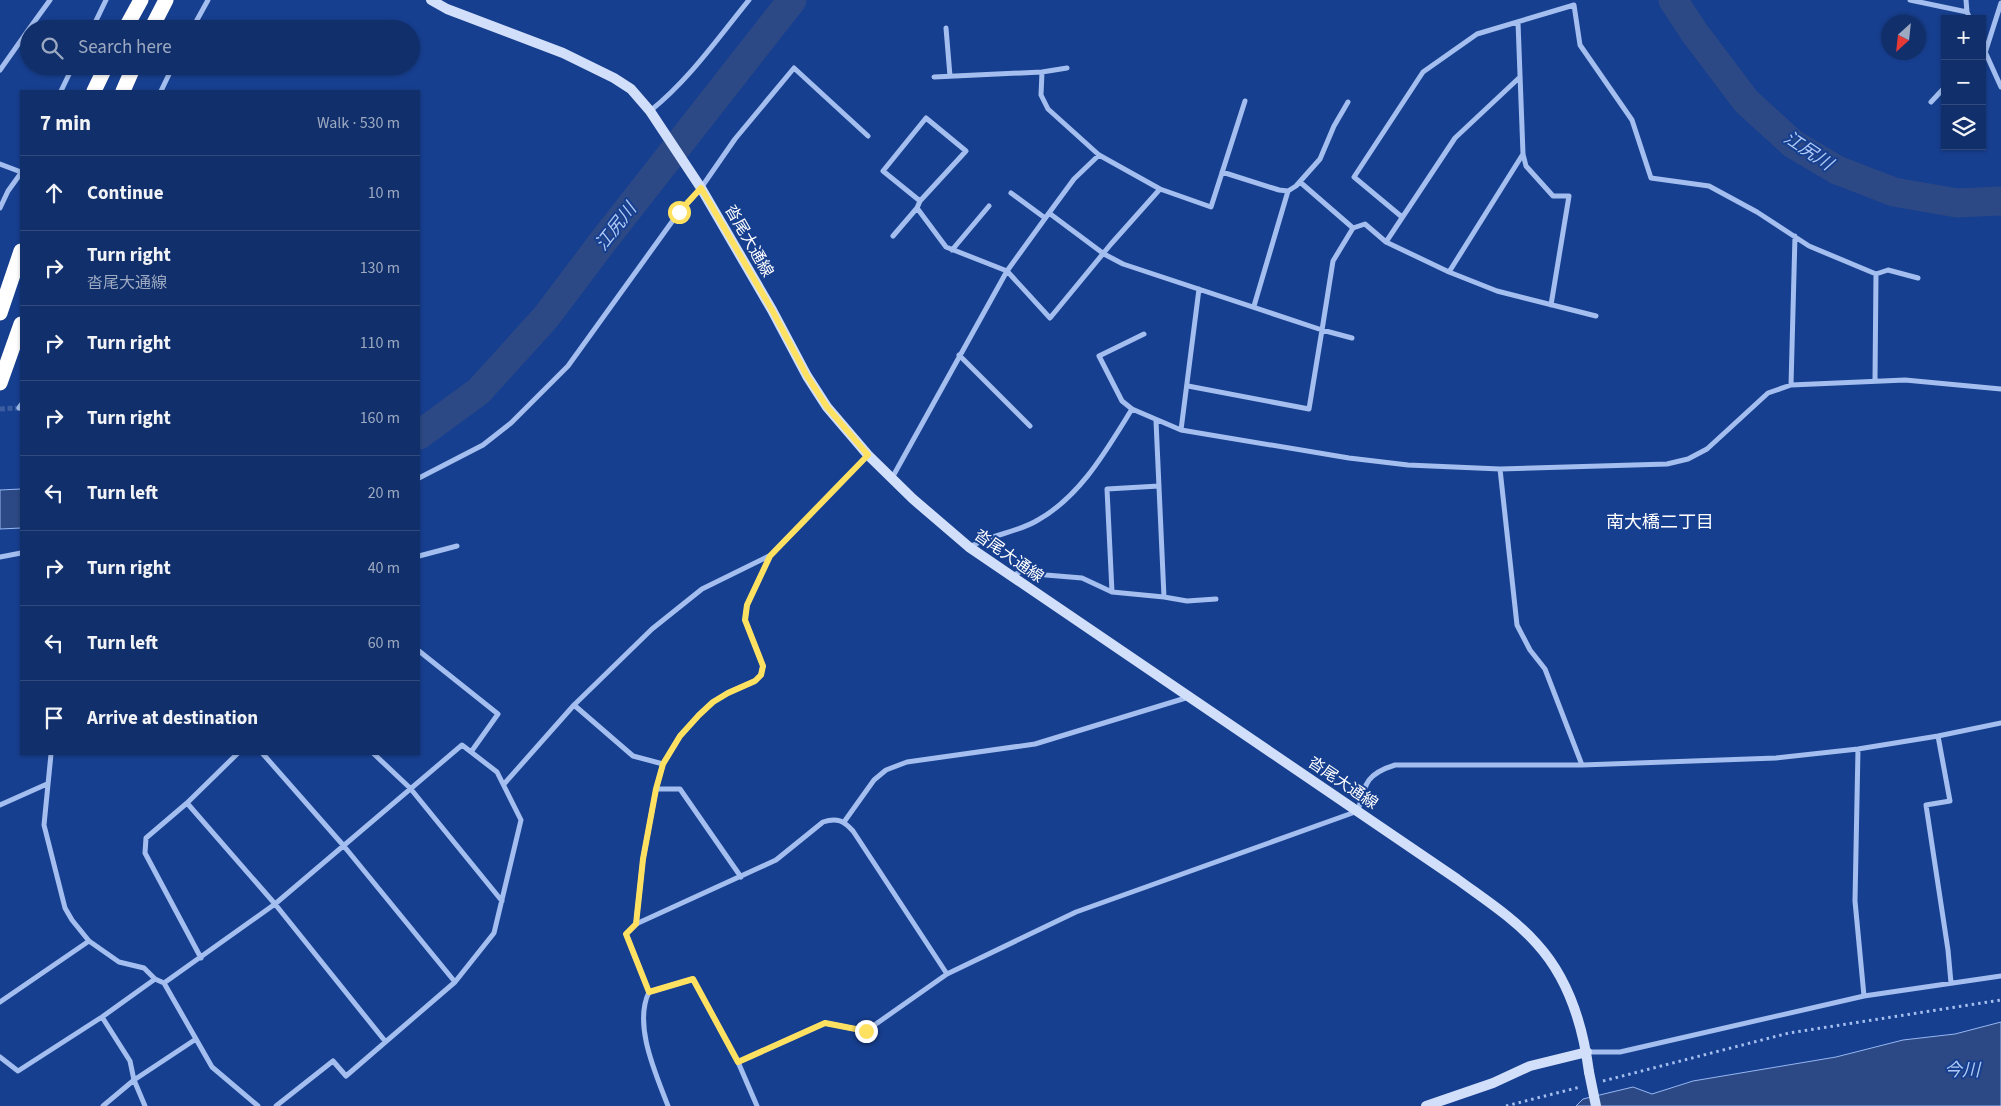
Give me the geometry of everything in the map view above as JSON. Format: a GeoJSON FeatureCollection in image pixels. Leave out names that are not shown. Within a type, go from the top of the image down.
{"type":"FeatureCollection","features":[{"type":"Feature","properties":{"kind":"highway"},"geometry":{"type":"LineString","coordinates":[[130,20],[141,0]]}},
{"type":"Feature","properties":{"kind":"highway"},"geometry":{"type":"LineString","coordinates":[[156,20],[166,0]]}},
{"type":"Feature","properties":{"kind":"highway"},"geometry":{"type":"LineString","coordinates":[[94,90],[102,75]]}},
{"type":"Feature","properties":{"kind":"highway"},"geometry":{"type":"LineString","coordinates":[[122,90],[130,75]]}},
{"type":"Feature","properties":{"kind":"highway"},"geometry":{"type":"LineString","coordinates":[[0,313],[20,254]]}},
{"type":"Feature","properties":{"kind":"highway"},"geometry":{"type":"LineString","coordinates":[[0,383],[20,327]]}},
{"type":"Feature","properties":{"kind":"main road","name":"沓尾大通線"},"geometry":{"type":"LineString","coordinates":[[431,0],[447,9],[563,53],[614,78],[631,89],[650,111],[701,188],[772,310],[807,376],[827,407],[868,455],[892,479],[969,547],[1457,879],[1510,918],[1538,944],[1568,990],[1579,1018],[1596,1106]]}},
{"type":"Feature","properties":{"kind":"main road"},"geometry":{"type":"LineString","coordinates":[[1426,1106],[1493,1082],[1530,1066],[1587,1052]]}},
{"type":"Feature","properties":{"kind":"street"},"geometry":{"type":"LineString","coordinates":[[36,20],[50,0]]}},
{"type":"Feature","properties":{"kind":"street"},"geometry":{"type":"LineString","coordinates":[[96,20],[106,0]]}},
{"type":"Feature","properties":{"kind":"street"},"geometry":{"type":"LineString","coordinates":[[197,20],[208,0]]}},
{"type":"Feature","properties":{"kind":"street"},"geometry":{"type":"LineString","coordinates":[[650,111],[684,79],[749,0]]}},
{"type":"Feature","properties":{"kind":"street"},"geometry":{"type":"LineString","coordinates":[[1910,0],[1967,12]]}},
{"type":"Feature","properties":{"kind":"street"},"geometry":{"type":"LineString","coordinates":[[1966,0],[1968,15]]}},
{"type":"Feature","properties":{"kind":"street"},"geometry":{"type":"LineString","coordinates":[[1986,50],[2001,3]]}},
{"type":"Feature","properties":{"kind":"street"},"geometry":{"type":"LineString","coordinates":[[1402,217],[1354,177],[1423,72],[1477,34],[1574,5],[1580,45],[1632,120],[1651,178],[1709,186],[1757,212],[1808,246],[1876,274],[1888,270],[1918,278]]}},
{"type":"Feature","properties":{"kind":"street"},"geometry":{"type":"LineString","coordinates":[[1518,22],[1523,154],[1526,166],[1554,196],[1569,196],[1551,305]]}},
{"type":"Feature","properties":{"kind":"street"},"geometry":{"type":"LineString","coordinates":[[946,28],[950,76]]}},
{"type":"Feature","properties":{"kind":"street"},"geometry":{"type":"LineString","coordinates":[[0,70],[20,42]]}},
{"type":"Feature","properties":{"kind":"street"},"geometry":{"type":"LineString","coordinates":[[1986,55],[2000,81],[2001,87]]}},
{"type":"Feature","properties":{"kind":"street"},"geometry":{"type":"LineString","coordinates":[[420,477],[483,445],[511,424],[568,366],[679,212],[701,188],[735,139],[794,68],[868,136]]}},
{"type":"Feature","properties":{"kind":"street"},"geometry":{"type":"LineString","coordinates":[[934,77],[1042,72],[1067,68]]}},
{"type":"Feature","properties":{"kind":"street"},"geometry":{"type":"LineString","coordinates":[[1042,72],[1041,96],[1048,109],[1099,155],[1160,189],[1211,207],[1245,101]]}},
{"type":"Feature","properties":{"kind":"street"},"geometry":{"type":"LineString","coordinates":[[61,90],[69,75]]}},
{"type":"Feature","properties":{"kind":"street"},"geometry":{"type":"LineString","coordinates":[[161,90],[169,75]]}},
{"type":"Feature","properties":{"kind":"street"},"geometry":{"type":"LineString","coordinates":[[1386,242],[1456,138],[1520,77]]}},
{"type":"Feature","properties":{"kind":"street"},"geometry":{"type":"LineString","coordinates":[[1931,102],[1941,91]]}},
{"type":"Feature","properties":{"kind":"street"},"geometry":{"type":"LineString","coordinates":[[1254,306],[1288,191],[1300,182],[1320,159],[1334,126],[1348,102]]}},
{"type":"Feature","properties":{"kind":"street"},"geometry":{"type":"LineString","coordinates":[[893,236],[917,208],[920,201],[966,151],[926,118],[883,171],[920,201]]}},
{"type":"Feature","properties":{"kind":"street"},"geometry":{"type":"LineString","coordinates":[[1448,272],[1523,154]]}},
{"type":"Feature","properties":{"kind":"street"},"geometry":{"type":"LineString","coordinates":[[892,479],[1007,271],[1074,178],[1099,155]]}},
{"type":"Feature","properties":{"kind":"street"},"geometry":{"type":"LineString","coordinates":[[0,164],[20,173]]}},
{"type":"Feature","properties":{"kind":"street"},"geometry":{"type":"LineString","coordinates":[[1222,172],[1279,190],[1288,191]]}},
{"type":"Feature","properties":{"kind":"street"},"geometry":{"type":"LineString","coordinates":[[0,208],[8,191],[20,174]]}},
{"type":"Feature","properties":{"kind":"street"},"geometry":{"type":"LineString","coordinates":[[1300,182],[1353,228]]}},
{"type":"Feature","properties":{"kind":"street"},"geometry":{"type":"LineString","coordinates":[[917,208],[946,247],[1007,271],[1050,318],[1160,189]]}},
{"type":"Feature","properties":{"kind":"street"},"geometry":{"type":"LineString","coordinates":[[1011,193],[1045,218]]}},
{"type":"Feature","properties":{"kind":"street"},"geometry":{"type":"LineString","coordinates":[[952,250],[989,206]]}},
{"type":"Feature","properties":{"kind":"street"},"geometry":{"type":"LineString","coordinates":[[1049,213],[1104,254],[1124,264],[1322,330],[1352,338]]}},
{"type":"Feature","properties":{"kind":"street"},"geometry":{"type":"LineString","coordinates":[[1188,386],[1310,409],[1333,261],[1353,228],[1365,224],[1386,242],[1448,272],[1497,291],[1596,316]]}},
{"type":"Feature","properties":{"kind":"street"},"geometry":{"type":"LineString","coordinates":[[1791,385],[1795,236]]}},
{"type":"Feature","properties":{"kind":"street"},"geometry":{"type":"LineString","coordinates":[[1875,380],[1876,274]]}},
{"type":"Feature","properties":{"kind":"street"},"geometry":{"type":"LineString","coordinates":[[1181,430],[1199,289]]}},
{"type":"Feature","properties":{"kind":"street"},"geometry":{"type":"LineString","coordinates":[[1144,334],[1099,356],[1122,401],[1156,421],[1181,430],[1348,458],[1408,465],[1500,469],[1667,464],[1688,459],[1707,449],[1768,393],[1791,385],[1905,380],[2001,389]]}},
{"type":"Feature","properties":{"kind":"street"},"geometry":{"type":"LineString","coordinates":[[959,355],[1030,426]]}},
{"type":"Feature","properties":{"kind":"street"},"geometry":{"type":"LineString","coordinates":[[969,547],[981,540],[1038,521],[1064,501],[1076,490],[1108,448],[1132,408]]}},
{"type":"Feature","properties":{"kind":"street"},"geometry":{"type":"LineString","coordinates":[[1156,421],[1164,596]]}},
{"type":"Feature","properties":{"kind":"street"},"geometry":{"type":"LineString","coordinates":[[636,924],[643,859],[656,789],[663,764],[680,736],[713,702],[755,681],[761,675],[763,666],[745,620],[747,605],[770,556],[868,455]]}},
{"type":"Feature","properties":{"kind":"street"},"geometry":{"type":"LineString","coordinates":[[1500,469],[1517,625],[1530,650],[1545,669],[1582,765]]}},
{"type":"Feature","properties":{"kind":"street"},"geometry":{"type":"LineString","coordinates":[[1112,592],[1107,490],[1158,486]]}},
{"type":"Feature","properties":{"kind":"street"},"geometry":{"type":"LineString","coordinates":[[420,556],[457,546]]}},
{"type":"Feature","properties":{"kind":"street"},"geometry":{"type":"LineString","coordinates":[[0,556],[20,554]]}},
{"type":"Feature","properties":{"kind":"street"},"geometry":{"type":"LineString","coordinates":[[504,784],[574,705],[652,629],[702,589],[770,556]]}},
{"type":"Feature","properties":{"kind":"street"},"geometry":{"type":"LineString","coordinates":[[1011,577],[1023,570],[1046,575],[1082,578],[1112,592],[1164,596],[1187,601],[1216,598]]}},
{"type":"Feature","properties":{"kind":"street"},"geometry":{"type":"LineString","coordinates":[[420,652],[498,714],[471,752]]}},
{"type":"Feature","properties":{"kind":"street"},"geometry":{"type":"LineString","coordinates":[[844,822],[874,780],[886,770],[907,762],[1034,744],[1189,697]]}},
{"type":"Feature","properties":{"kind":"street"},"geometry":{"type":"LineString","coordinates":[[574,705],[633,756],[663,764]]}},
{"type":"Feature","properties":{"kind":"street"},"geometry":{"type":"LineString","coordinates":[[738,1062],[825,1023],[866,1031],[947,974],[1076,912],[1358,811],[1363,791],[1369,779],[1379,770],[1395,765],[1582,765],[1776,758],[1858,749],[1938,736],[2001,723]]}},
{"type":"Feature","properties":{"kind":"street"},"geometry":{"type":"LineString","coordinates":[[1938,736],[1950,801],[1926,805],[1952,983]]}},
{"type":"Feature","properties":{"kind":"street"},"geometry":{"type":"LineString","coordinates":[[164,983],[275,904],[462,745],[497,772],[521,820],[494,933],[455,982],[346,1076],[333,1061],[276,1106]]}},
{"type":"Feature","properties":{"kind":"street"},"geometry":{"type":"LineString","coordinates":[[1858,749],[1855,900],[1864,996]]}},
{"type":"Feature","properties":{"kind":"street"},"geometry":{"type":"LineString","coordinates":[[52,755],[47,784],[44,825],[60,892],[65,908],[72,920],[89,940],[119,962],[144,968],[155,979],[164,983],[212,1067],[258,1106]]}},
{"type":"Feature","properties":{"kind":"street"},"geometry":{"type":"LineString","coordinates":[[201,958],[145,853],[146,838],[188,803],[236,755]]}},
{"type":"Feature","properties":{"kind":"street"},"geometry":{"type":"LineString","coordinates":[[264,755],[343,845],[455,982]]}},
{"type":"Feature","properties":{"kind":"street"},"geometry":{"type":"LineString","coordinates":[[375,755],[410,788],[502,901]]}},
{"type":"Feature","properties":{"kind":"street"},"geometry":{"type":"LineString","coordinates":[[0,805],[47,784]]}},
{"type":"Feature","properties":{"kind":"street"},"geometry":{"type":"LineString","coordinates":[[656,789],[680,789],[741,877]]}},
{"type":"Feature","properties":{"kind":"street"},"geometry":{"type":"LineString","coordinates":[[188,803],[275,904],[386,1041]]}},
{"type":"Feature","properties":{"kind":"street"},"geometry":{"type":"LineString","coordinates":[[649,992],[626,934],[636,924],[776,860],[823,822],[832,819],[844,822],[853,831],[947,974]]}},
{"type":"Feature","properties":{"kind":"street"},"geometry":{"type":"LineString","coordinates":[[0,1002],[89,940]]}},
{"type":"Feature","properties":{"kind":"street"},"geometry":{"type":"LineString","coordinates":[[1587,1052],[1620,1052],[1864,996],[2001,976]]}},
{"type":"Feature","properties":{"kind":"street"},"geometry":{"type":"LineString","coordinates":[[0,1057],[18,1071],[102,1017],[155,979]]}},
{"type":"Feature","properties":{"kind":"street"},"geometry":{"type":"LineString","coordinates":[[668,1106],[649,1055],[645,1031],[644,1002],[649,992],[693,979],[738,1062],[757,1106]]}},
{"type":"Feature","properties":{"kind":"street"},"geometry":{"type":"LineString","coordinates":[[102,1017],[130,1061],[134,1080],[145,1106]]}},
{"type":"Feature","properties":{"kind":"street"},"geometry":{"type":"LineString","coordinates":[[102,1106],[134,1080],[196,1039]]}},
{"type":"Feature","properties":{"kind":"path"},"geometry":{"type":"LineString","coordinates":[[1599,1082],[1789,1033],[2001,1000]]}},
{"type":"Feature","properties":{"kind":"path"},"geometry":{"type":"LineString","coordinates":[[1506,1106],[1580,1087]]}},
{"type":"Feature","properties":{"kind":"water"},"geometry":{"type":"Polygon","coordinates":[[[20,489],[20,528],[0,529],[0,490],[20,489]]]}},
{"type":"Feature","properties":{"kind":"water","name":"今川"},"geometry":{"type":"Polygon","coordinates":[[[2001,1022],[2001,1106],[1576,1106],[1583,1099],[1633,1087],[1652,1094],[1693,1081],[1836,1057],[1903,1040],[1955,1034],[2001,1022]]]}},
{"type":"Feature","properties":{"kind":"waterway","name":"江尻川"},"geometry":{"type":"LineString","coordinates":[[420,434],[479,391],[546,317],[792,0]]}},
{"type":"Feature","properties":{"kind":"waterway","name":"江尻川"},"geometry":{"type":"LineString","coordinates":[[1673,0],[1694,32],[1746,101],[1793,144],[1837,170],[1894,192],[1957,203],[2001,201]]}},
{"type":"Feature","properties":{"kind":"tunnel"},"geometry":{"type":"LineString","coordinates":[[0,409],[19,408]]}},
{"type":"Feature","properties":{"kind":"district","name":"南大橋二丁目"},"geometry":{"type":"Point","coordinates":[1660,522]}},
{"type":"Feature","properties":{"kind":"route"},"geometry":{"type":"LineString","coordinates":[[679,212],[701,188],[772,310],[807,376],[827,407],[868,455],[770,556],[747,605],[745,620],[763,666],[761,675],[755,681],[713,702],[680,736],[663,764],[656,789],[643,859],[636,924],[626,934],[649,992],[693,979],[738,1062],[825,1023],[866,1031]]}}]}
